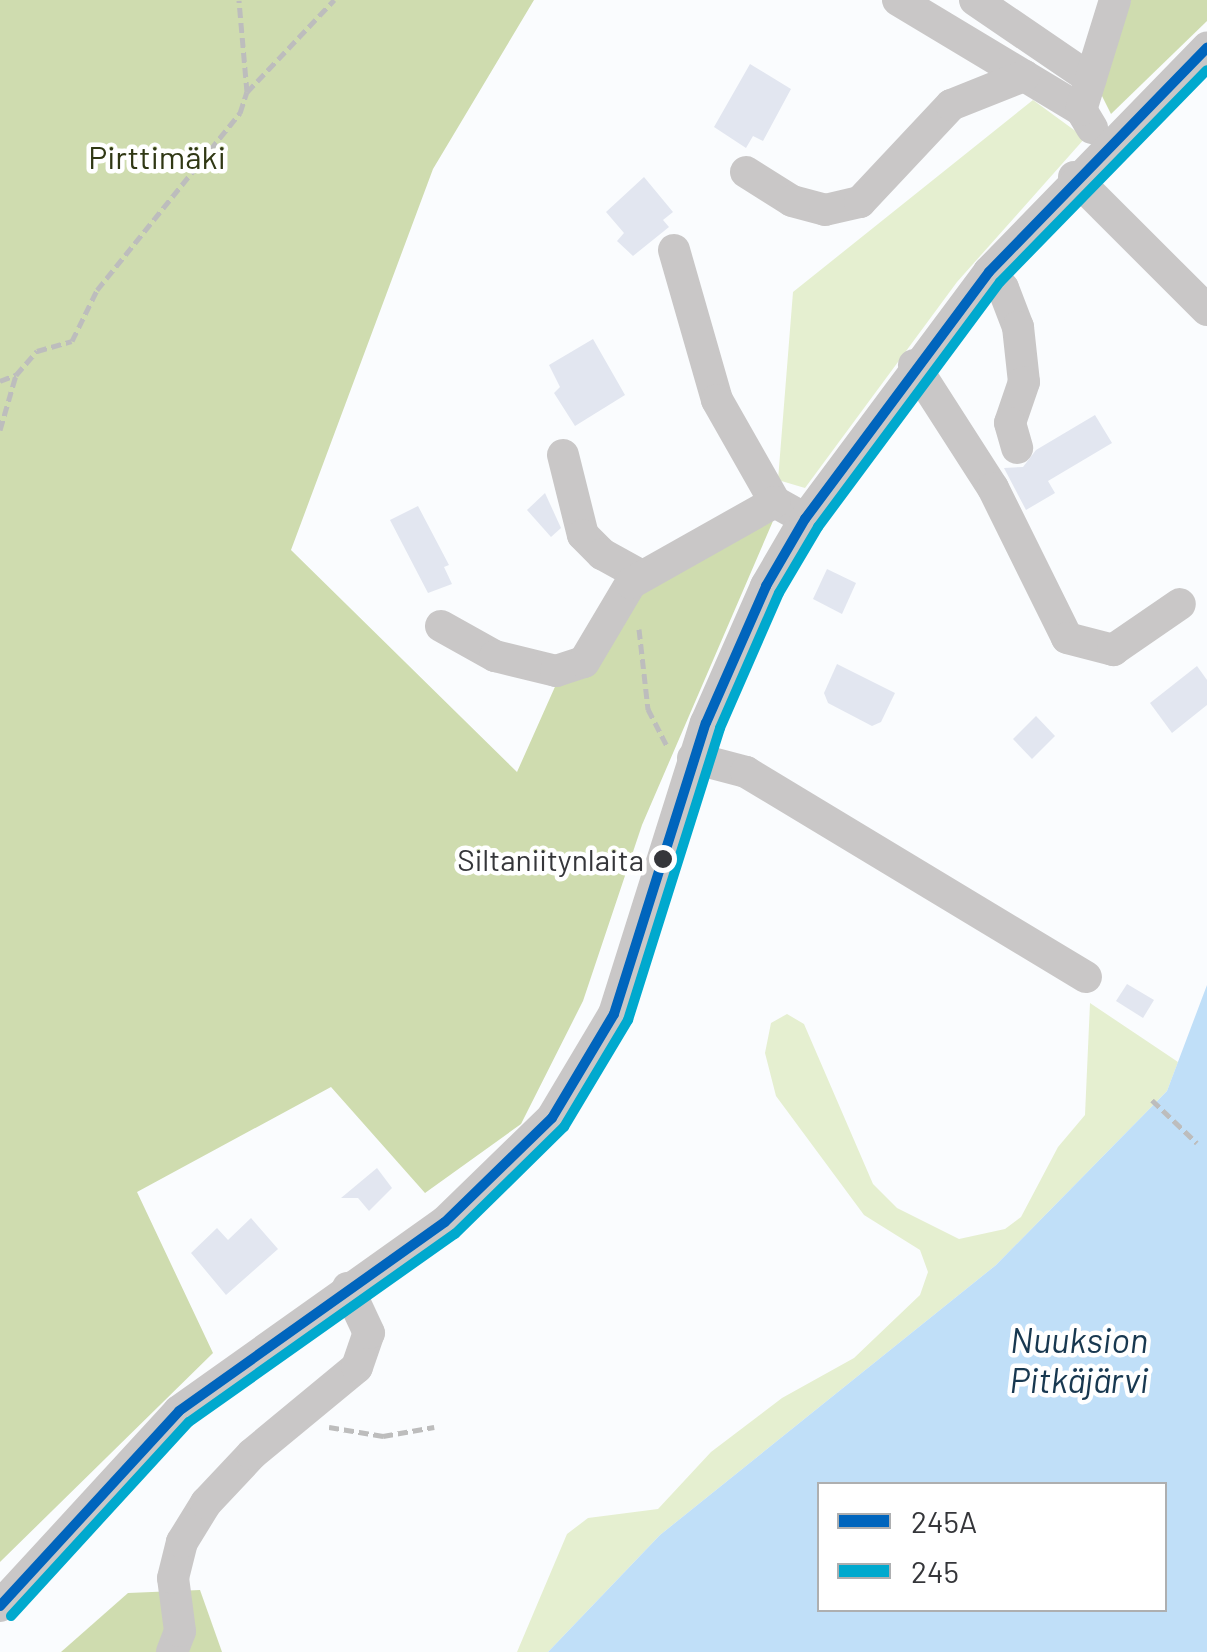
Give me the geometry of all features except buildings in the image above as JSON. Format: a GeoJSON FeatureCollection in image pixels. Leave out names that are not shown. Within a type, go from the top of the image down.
{"type":"FeatureCollection","features":[{"type":"Feature","properties":{"kind":"street"},"geometry":{"type":"LineString","coordinates":[[898,0],[1024,76],[1086,94]]}},
{"type":"Feature","properties":{"kind":"street"},"geometry":{"type":"LineString","coordinates":[[976,0],[1086,94],[1104,148]]}},
{"type":"Feature","properties":{"kind":"street"},"geometry":{"type":"LineString","coordinates":[[1086,94],[1115,0]]}},
{"type":"Feature","properties":{"kind":"street"},"geometry":{"type":"LineString","coordinates":[[0,1606],[179,1411],[482,1191],[562,1103],[632,968],[693,758],[766,586],[806,519],[914,365],[988,272],[1074,177],[1207,48]]}},
{"type":"Feature","properties":{"kind":"street"},"geometry":{"type":"LineString","coordinates":[[746,172],[792,201],[825,210],[860,202],[951,105],[1024,76]]}},
{"type":"Feature","properties":{"kind":"street"},"geometry":{"type":"LineString","coordinates":[[1074,177],[1207,310]]}},
{"type":"Feature","properties":{"kind":"street"},"geometry":{"type":"LineString","coordinates":[[674,250],[717,400],[775,502],[806,519]]}},
{"type":"Feature","properties":{"kind":"street"},"geometry":{"type":"LineString","coordinates":[[988,272],[1003,288],[1018,327],[1024,382],[1010,423],[1017,448]]}},
{"type":"Feature","properties":{"kind":"street"},"geometry":{"type":"LineString","coordinates":[[914,365],[992,488],[1068,638],[1113,650],[1180,604]]}},
{"type":"Feature","properties":{"kind":"street"},"geometry":{"type":"LineString","coordinates":[[563,455],[583,535],[636,579]]}},
{"type":"Feature","properties":{"kind":"street"},"geometry":{"type":"LineString","coordinates":[[441,626],[495,656],[556,671],[584,662],[636,579],[775,502]]}},
{"type":"Feature","properties":{"kind":"street"},"geometry":{"type":"LineString","coordinates":[[693,758],[746,772],[1086,977]]}},
{"type":"Feature","properties":{"kind":"street"},"geometry":{"type":"LineString","coordinates":[[172,1652],[180,1631],[174,1578],[182,1542],[206,1502],[252,1454],[339,1386],[366,1348],[369,1333],[348,1288]]}},
{"type":"Feature","properties":{"kind":"path"},"geometry":{"type":"LineString","coordinates":[[239,0],[248,92]]}},
{"type":"Feature","properties":{"kind":"path"},"geometry":{"type":"LineString","coordinates":[[0,430],[16,375],[37,351],[72,341],[97,290],[240,113],[248,92],[334,0]]}},
{"type":"Feature","properties":{"kind":"path"},"geometry":{"type":"LineString","coordinates":[[0,381],[16,375]]}},
{"type":"Feature","properties":{"kind":"path"},"geometry":{"type":"LineString","coordinates":[[636,579],[648,709],[662,743],[693,758]]}},
{"type":"Feature","properties":{"kind":"path"},"geometry":{"type":"LineString","coordinates":[[1152,1100],[1197,1143]]}},
{"type":"Feature","properties":{"kind":"path"},"geometry":{"type":"LineString","coordinates":[[298,1418],[354,1434],[434,1427]]}},
{"type":"Feature","properties":{"kind":"green space","name":"Pirttimäki"},"geometry":{"type":"Polygon","coordinates":[[[0,0],[534,0],[433,169],[291,550],[517,772],[558,680],[643,585],[773,521],[642,825],[583,1001],[521,1124],[425,1193],[331,1087],[137,1192],[213,1353],[0,1562],[0,0]]]}},
{"type":"Feature","properties":{"kind":"green space"},"geometry":{"type":"Polygon","coordinates":[[[1131,0],[1207,0],[1207,21],[1111,114],[1099,90],[1131,0]]]}},
{"type":"Feature","properties":{"kind":"green space"},"geometry":{"type":"Polygon","coordinates":[[[1033,100],[1085,138],[957,282],[805,488],[778,480],[793,292],[1033,100]]]}},
{"type":"Feature","properties":{"kind":"green space"},"geometry":{"type":"Polygon","coordinates":[[[1090,1003],[1178,1062],[1167,1091],[996,1265],[660,1535],[548,1652],[517,1652],[567,1534],[588,1518],[658,1509],[711,1452],[782,1398],[854,1358],[920,1295],[928,1272],[920,1250],[864,1215],[776,1096],[765,1053],[771,1023],[787,1014],[804,1024],[873,1184],[897,1208],[959,1239],[1005,1229],[1021,1217],[1058,1147],[1085,1115],[1090,1003]]]}},
{"type":"Feature","properties":{"kind":"green space"},"geometry":{"type":"Polygon","coordinates":[[[200,1590],[222,1652],[61,1652],[128,1593],[200,1590]]]}},
{"type":"Feature","properties":{"kind":"water","name":"Nuuksion Pitkäjärvi"},"geometry":{"type":"Polygon","coordinates":[[[1207,985],[1207,1652],[548,1652],[660,1535],[996,1265],[1167,1091],[1207,985]]]}},
{"type":"Feature","properties":{"kind":"transit line","name":"245A"},"geometry":{"type":"LineString","coordinates":[[0,1606],[179,1411],[445,1222],[552,1118],[614,1014],[706,723],[766,586],[805,519],[989,272],[1207,48]]}},
{"type":"Feature","properties":{"kind":"transit line","name":"245"},"geometry":{"type":"LineString","coordinates":[[11,1616],[189,1422],[455,1234],[564,1127],[628,1020],[720,728],[779,593],[818,527],[1000,282],[1207,70]]}},
{"type":"Feature","properties":{"kind":"place","name":"Siltaniitynlaita"},"geometry":{"type":"Point","coordinates":[663,859]}}]}
